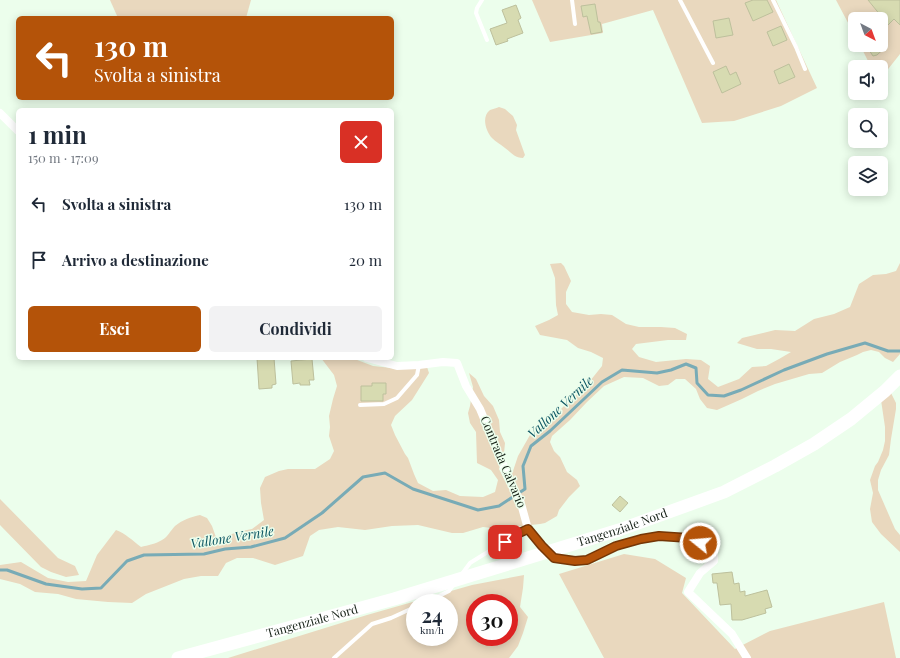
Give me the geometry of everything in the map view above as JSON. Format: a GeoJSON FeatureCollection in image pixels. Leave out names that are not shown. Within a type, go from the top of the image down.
{"type":"FeatureCollection","features":[{"type":"Feature","properties":{"kind":"main road","name":"Tangenziale Nord"},"geometry":{"type":"LineString","coordinates":[[178,658],[394,599],[619,530],[724,492],[776,466],[820,440],[851,419],[885,391],[900,376]]}},
{"type":"Feature","properties":{"kind":"street"},"geometry":{"type":"LineString","coordinates":[[0,113],[16,129]]}},
{"type":"Feature","properties":{"kind":"street","name":"Contrada Calvario"},"geometry":{"type":"LineString","coordinates":[[374,360],[397,366],[443,362],[457,363],[466,386],[480,409],[512,486],[520,500],[528,529],[554,558],[575,561],[587,560],[616,546],[659,536],[689,538],[711,548],[714,561],[700,573],[688,592],[732,634],[747,658]]}},
{"type":"Feature","properties":{"kind":"lane"},"geometry":{"type":"LineString","coordinates":[[482,0],[476,13],[487,40]]}},
{"type":"Feature","properties":{"kind":"lane"},"geometry":{"type":"LineString","coordinates":[[572,0],[575,24]]}},
{"type":"Feature","properties":{"kind":"lane"},"geometry":{"type":"LineString","coordinates":[[680,0],[713,63]]}},
{"type":"Feature","properties":{"kind":"lane"},"geometry":{"type":"LineString","coordinates":[[773,0],[805,69]]}},
{"type":"Feature","properties":{"kind":"lane"},"geometry":{"type":"LineString","coordinates":[[360,405],[384,404],[397,398],[417,375],[419,365]]}},
{"type":"Feature","properties":{"kind":"lane"},"geometry":{"type":"LineString","coordinates":[[443,594],[449,591],[470,563],[515,535],[528,529]]}},
{"type":"Feature","properties":{"kind":"lane"},"geometry":{"type":"LineString","coordinates":[[334,658],[372,624],[406,611]]}},
{"type":"Feature","properties":{"kind":"shaded area"},"geometry":{"type":"Polygon","coordinates":[[[110,0],[251,0],[247,16],[117,16],[110,0]]]}},
{"type":"Feature","properties":{"kind":"shaded area"},"geometry":{"type":"Polygon","coordinates":[[[532,0],[776,0],[817,88],[781,106],[734,121],[702,123],[653,10],[602,24],[603,33],[550,42],[532,0]]]}},
{"type":"Feature","properties":{"kind":"shaded area"},"geometry":{"type":"Polygon","coordinates":[[[836,0],[900,0],[900,54],[888,69],[888,60],[868,60],[864,52],[888,52],[888,12],[848,12],[848,23],[836,0]]]}},
{"type":"Feature","properties":{"kind":"shaded area"},"geometry":{"type":"Polygon","coordinates":[[[499,107],[505,109],[513,116],[517,125],[516,130],[525,155],[523,158],[517,157],[507,150],[488,132],[485,124],[487,113],[490,110],[499,107]]]}},
{"type":"Feature","properties":{"kind":"shaded area"},"geometry":{"type":"Polygon","coordinates":[[[561,263],[571,281],[566,292],[566,304],[572,312],[589,315],[612,315],[626,324],[639,327],[675,328],[687,334],[686,340],[668,340],[636,344],[632,349],[639,357],[656,362],[686,359],[701,360],[710,366],[708,379],[718,387],[739,379],[752,367],[766,366],[791,352],[771,349],[757,349],[737,343],[742,338],[775,330],[795,331],[814,319],[834,314],[850,307],[859,284],[873,275],[886,274],[896,271],[900,263],[900,354],[893,362],[885,358],[879,352],[871,350],[863,352],[840,362],[822,373],[809,374],[775,384],[717,410],[707,408],[700,399],[696,389],[685,379],[676,379],[668,385],[659,386],[643,378],[624,377],[604,386],[552,436],[550,442],[554,451],[560,457],[567,472],[577,480],[580,486],[559,510],[557,516],[545,523],[512,527],[483,527],[463,533],[452,533],[418,525],[392,526],[365,530],[338,527],[319,530],[310,536],[303,556],[275,565],[253,558],[237,558],[226,563],[218,576],[201,576],[184,579],[146,594],[132,603],[76,599],[58,594],[35,592],[20,584],[0,579],[0,565],[21,562],[48,578],[68,582],[86,581],[97,555],[116,530],[126,535],[141,547],[160,541],[166,537],[178,524],[187,519],[200,515],[207,518],[212,526],[217,540],[237,532],[252,529],[264,520],[260,488],[265,477],[288,469],[315,469],[330,459],[334,451],[329,436],[329,416],[337,386],[334,375],[323,360],[357,360],[373,366],[401,369],[427,367],[429,373],[412,400],[395,416],[391,425],[408,458],[418,483],[433,491],[446,490],[460,496],[483,497],[495,492],[498,480],[491,470],[477,463],[476,432],[470,423],[468,413],[473,387],[469,373],[476,379],[484,396],[493,406],[499,420],[500,432],[505,443],[504,453],[499,469],[505,481],[512,474],[518,456],[530,435],[547,423],[586,386],[602,366],[603,358],[578,348],[567,340],[540,335],[535,326],[558,315],[555,278],[550,264],[561,263]]]}},
{"type":"Feature","properties":{"kind":"shaded area"},"geometry":{"type":"Polygon","coordinates":[[[891,393],[896,403],[896,409],[889,455],[881,470],[878,480],[878,490],[895,529],[900,535],[900,552],[881,534],[872,522],[870,509],[873,493],[870,480],[883,450],[885,441],[885,427],[881,400],[891,393]]]}},
{"type":"Feature","properties":{"kind":"shaded area"},"geometry":{"type":"Polygon","coordinates":[[[0,499],[58,558],[75,566],[79,575],[66,577],[41,567],[0,525],[0,499]]]}},
{"type":"Feature","properties":{"kind":"shaded area"},"geometry":{"type":"Polygon","coordinates":[[[624,554],[655,559],[686,578],[682,593],[735,649],[770,631],[884,602],[896,658],[604,658],[559,574],[624,554]]]}},
{"type":"Feature","properties":{"kind":"shaded area"},"geometry":{"type":"Polygon","coordinates":[[[524,575],[520,607],[528,617],[518,646],[509,658],[228,658],[406,604],[406,646],[458,646],[458,594],[440,594],[472,585],[524,575]]]}},
{"type":"Feature","properties":{"kind":"building"},"geometry":{"type":"Polygon","coordinates":[[[753,0],[767,0],[773,12],[753,21],[745,3],[753,0]]]}},
{"type":"Feature","properties":{"kind":"building"},"geometry":{"type":"Polygon","coordinates":[[[868,0],[900,0],[900,25],[894,19],[888,25],[888,12],[878,12],[868,0]]]}},
{"type":"Feature","properties":{"kind":"building"},"geometry":{"type":"Polygon","coordinates":[[[595,4],[598,22],[600,22],[602,32],[591,34],[587,16],[583,17],[581,6],[595,4]]]}},
{"type":"Feature","properties":{"kind":"building"},"geometry":{"type":"Polygon","coordinates":[[[516,5],[521,18],[518,20],[523,33],[507,39],[508,41],[496,45],[490,29],[507,23],[502,10],[516,5]]]}},
{"type":"Feature","properties":{"kind":"building"},"geometry":{"type":"Polygon","coordinates":[[[729,18],[733,35],[716,38],[713,21],[729,18]]]}},
{"type":"Feature","properties":{"kind":"building"},"geometry":{"type":"Polygon","coordinates":[[[781,26],[787,40],[773,46],[767,32],[781,26]]]}},
{"type":"Feature","properties":{"kind":"building"},"geometry":{"type":"Polygon","coordinates":[[[870,52],[880,52],[877,55],[873,56],[870,52]]]}},
{"type":"Feature","properties":{"kind":"building"},"geometry":{"type":"Polygon","coordinates":[[[789,64],[795,77],[779,84],[774,71],[789,64]]]}},
{"type":"Feature","properties":{"kind":"building"},"geometry":{"type":"Polygon","coordinates":[[[726,66],[730,75],[736,72],[741,84],[722,93],[713,72],[726,66]]]}},
{"type":"Feature","properties":{"kind":"building"},"geometry":{"type":"Polygon","coordinates":[[[257,360],[274,360],[276,384],[272,385],[272,388],[259,389],[257,360]]]}},
{"type":"Feature","properties":{"kind":"building"},"geometry":{"type":"Polygon","coordinates":[[[312,360],[314,380],[309,380],[310,385],[300,385],[300,383],[293,384],[291,361],[312,360]]]}},
{"type":"Feature","properties":{"kind":"building"},"geometry":{"type":"Polygon","coordinates":[[[372,383],[386,383],[386,394],[383,394],[383,401],[361,401],[361,386],[372,386],[372,383]]]}},
{"type":"Feature","properties":{"kind":"building"},"geometry":{"type":"Polygon","coordinates":[[[620,496],[628,503],[620,512],[612,505],[620,496]]]}},
{"type":"Feature","properties":{"kind":"building"},"geometry":{"type":"Polygon","coordinates":[[[732,572],[734,584],[739,583],[740,592],[745,591],[745,596],[767,590],[772,607],[765,609],[766,613],[742,620],[732,620],[731,604],[720,605],[717,583],[713,583],[712,574],[732,572]]]}},
{"type":"Feature","properties":{"kind":"waterway","name":"Vallone Vernile"},"geometry":{"type":"LineString","coordinates":[[0,570],[7,570],[46,584],[82,589],[101,588],[127,561],[144,555],[204,554],[225,549],[251,547],[285,538],[322,513],[363,477],[385,473],[413,489],[478,510],[499,506],[525,489],[523,466],[531,446],[550,431],[602,382],[622,370],[657,373],[671,370],[686,364],[696,368],[697,383],[708,395],[724,396],[741,390],[784,370],[827,354],[865,343],[888,351],[900,351]]}},
{"type":"Feature","properties":{"kind":"route"},"geometry":{"type":"LineString","coordinates":[[505,542],[528,529],[554,558],[575,561],[587,560],[616,546],[659,536],[689,538],[700,543]]}}]}
